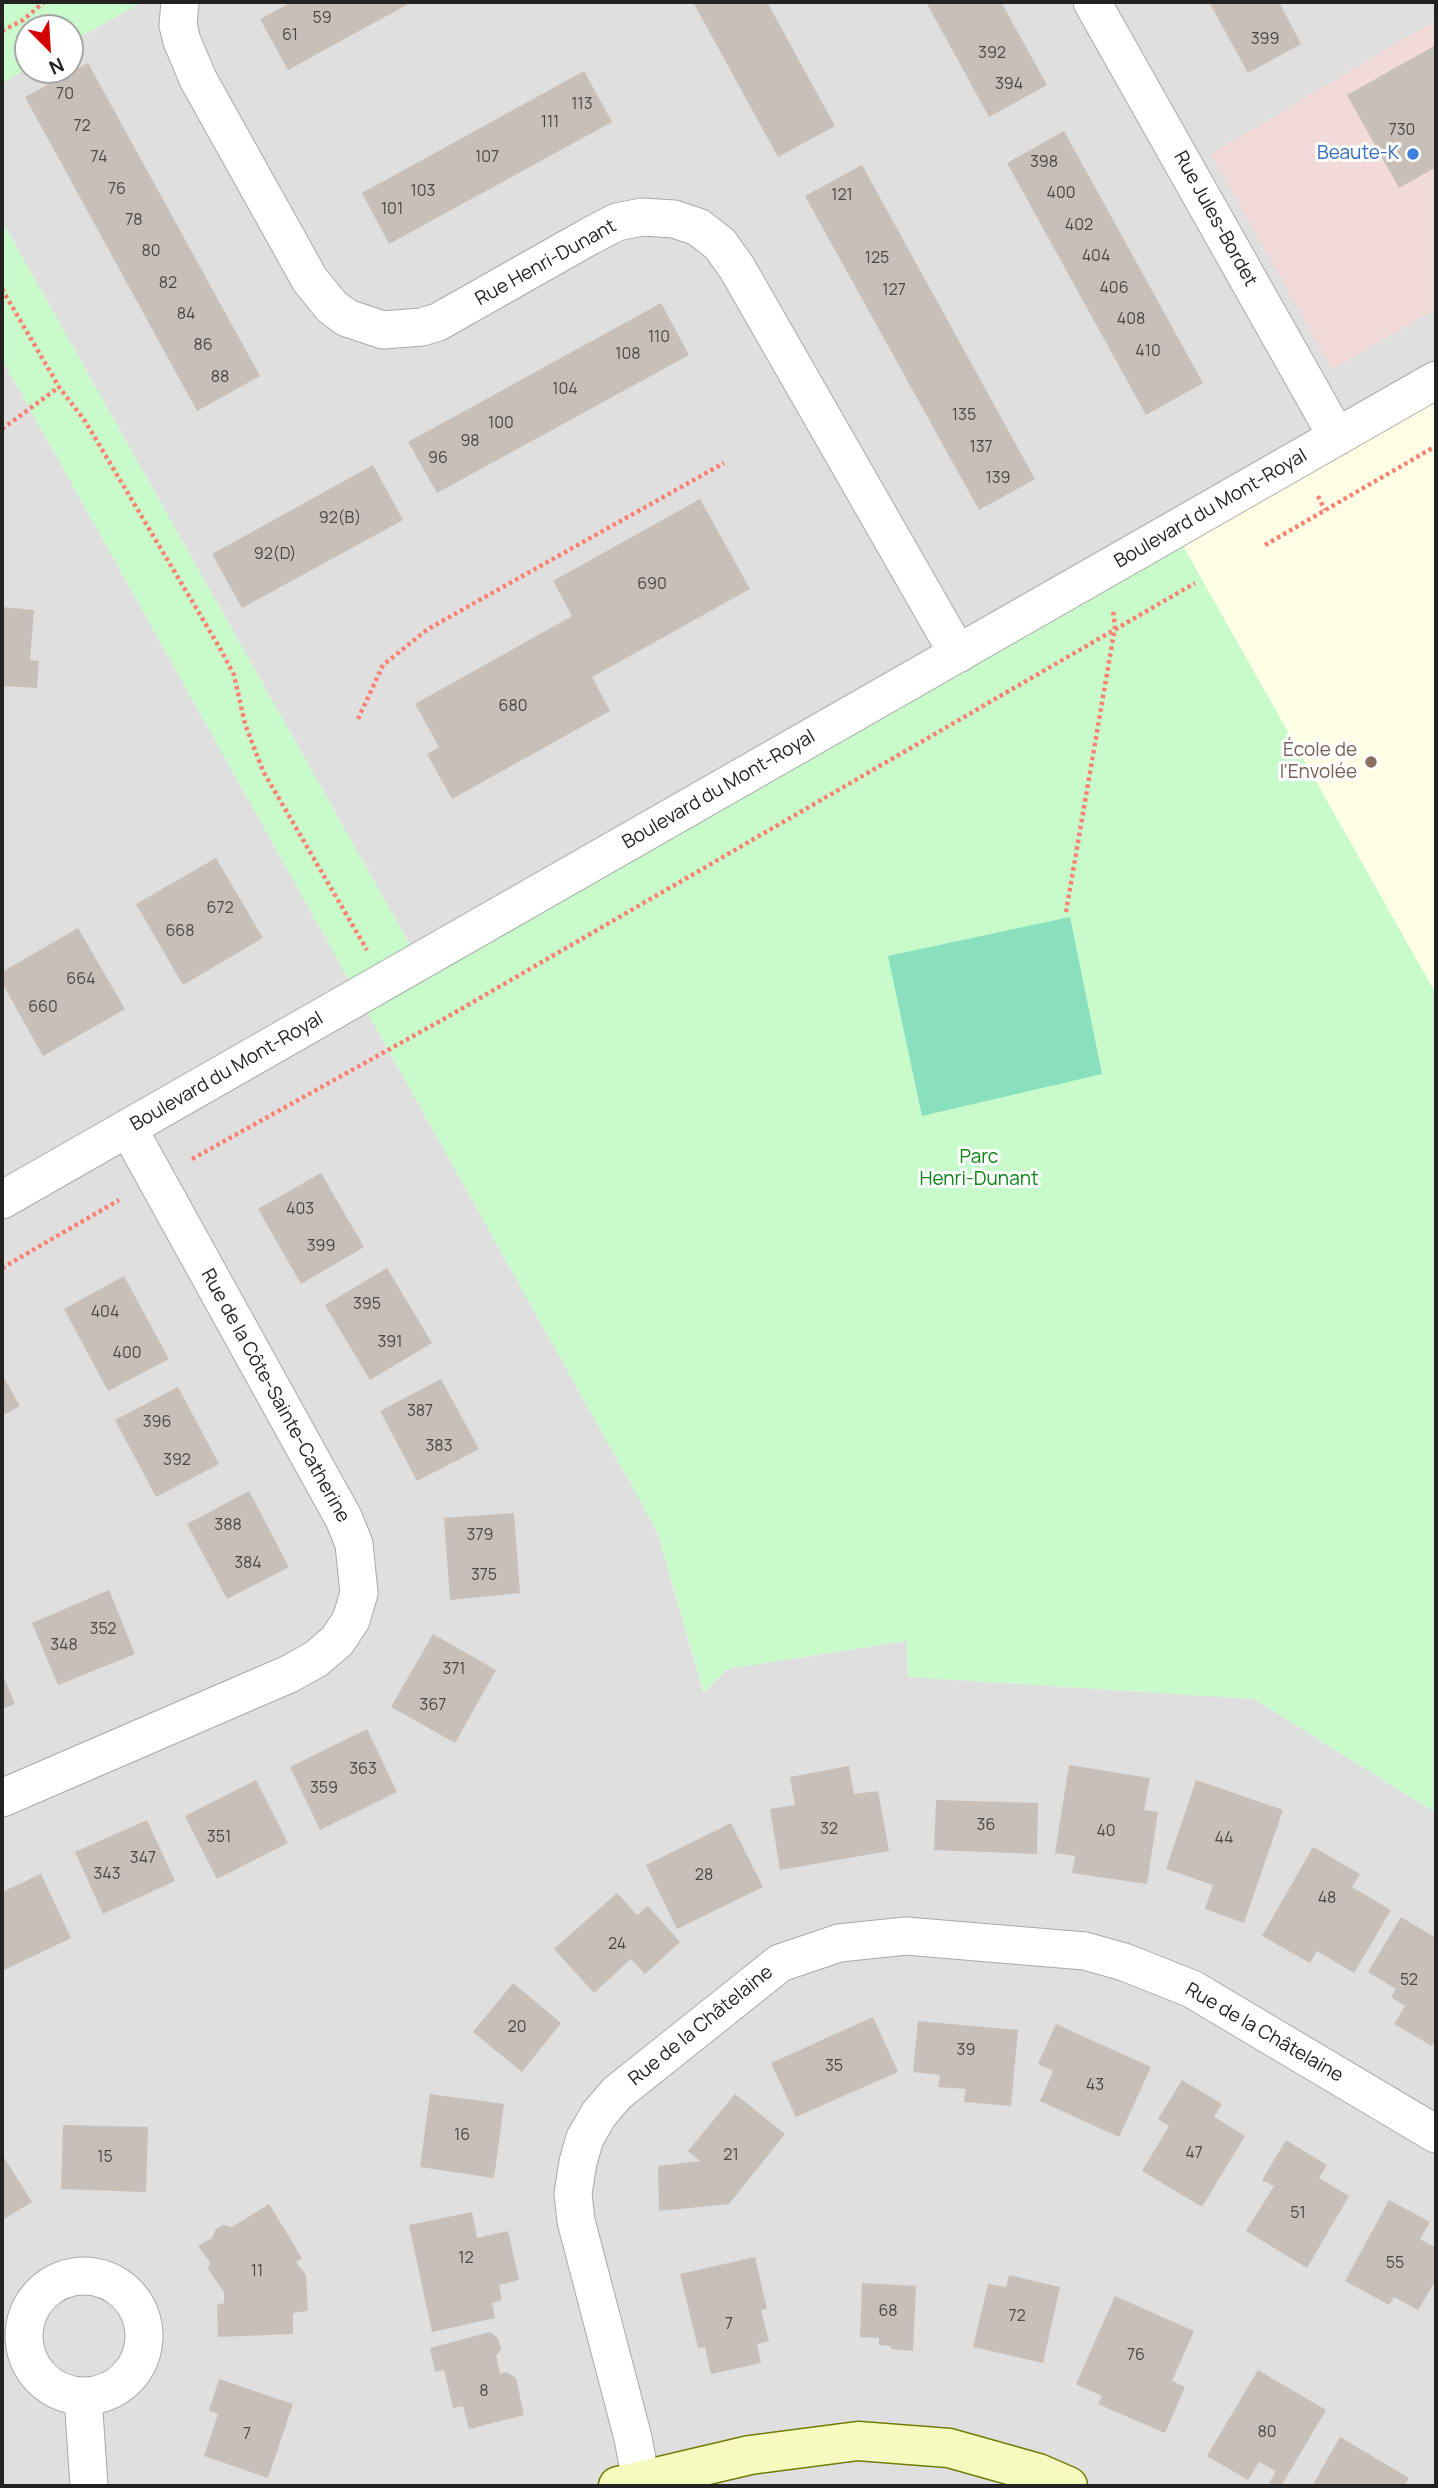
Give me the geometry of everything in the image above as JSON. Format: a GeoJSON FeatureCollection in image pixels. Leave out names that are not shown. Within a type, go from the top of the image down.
{"type":"FeatureCollection","features":[{"type":"Feature","properties":{"kind":"street","name":"Rue Henri-Dunant"},"geometry":{"type":"LineString","coordinates":[[180,2],[178,25],[190,62],[310,280],[332,307],[365,326],[402,330],[438,322],[617,222],[642,217],[674,219],[698,227],[720,244],[737,268],[958,654]]}},
{"type":"Feature","properties":{"kind":"street","name":"Rue Jules-Bordet"},"geometry":{"type":"LineString","coordinates":[[1092,2],[1337,437]]}},
{"type":"Feature","properties":{"kind":"street","name":"Boulevard du Mont-Royal"},"geometry":{"type":"LineString","coordinates":[[2,1200],[1436,380]]}},
{"type":"Feature","properties":{"kind":"street","name":"Rue de la Côte-Sainte-Catherine"},"geometry":{"type":"LineString","coordinates":[[2,1798],[298,1669],[337,1641],[351,1620],[359,1593],[354,1544],[344,1519],[128,1128]]}},
{"type":"Feature","properties":{"kind":"street","name":"Rue de la Châtelaine"},"geometry":{"type":"LineString","coordinates":[[630,2484],[633,2438],[576,2221],[573,2193],[578,2162],[598,2114],[617,2093],[780,1963],[839,1943],[906,1936],[1085,1951],[1124,1962],[1192,1989],[1436,2134]]}},
{"type":"Feature","properties":{"kind":"street"},"geometry":{"type":"LineString","coordinates":[[83,2397],[89,2486]]}},
{"type":"Feature","properties":{"kind":"street"},"geometry":{"type":"LineString","coordinates":[[630,2484],[750,2455],[858,2441],[949,2448],[1038,2473],[1068,2486]]}},
{"type":"Feature","properties":{"kind":"path"},"geometry":{"type":"LineString","coordinates":[[2,31],[23,20],[44,2]]}},
{"type":"Feature","properties":{"kind":"path"},"geometry":{"type":"LineString","coordinates":[[2,289],[59,387],[85,421],[221,650],[234,676],[245,724],[263,771],[385,981]]}},
{"type":"Feature","properties":{"kind":"path"},"geometry":{"type":"LineString","coordinates":[[2,429],[59,387]]}},
{"type":"Feature","properties":{"kind":"path"},"geometry":{"type":"LineString","coordinates":[[1265,545],[1436,446]]}},
{"type":"Feature","properties":{"kind":"path"},"geometry":{"type":"LineString","coordinates":[[358,719],[383,665],[428,629],[724,463]]}},
{"type":"Feature","properties":{"kind":"path"},"geometry":{"type":"LineString","coordinates":[[1318,496],[1325,509]]}},
{"type":"Feature","properties":{"kind":"path"},"geometry":{"type":"LineString","coordinates":[[1066,912],[1115,627],[1111,566]]}},
{"type":"Feature","properties":{"kind":"path"},"geometry":{"type":"LineString","coordinates":[[192,1159],[442,1020],[1195,583]]}},
{"type":"Feature","properties":{"kind":"path"},"geometry":{"type":"LineString","coordinates":[[2,1268],[119,1200]]}},
{"type":"Feature","properties":{"kind":"shaded area"},"geometry":{"type":"Polygon","coordinates":[[[142,2],[1436,2],[1436,380],[419,961],[2,221],[2,83],[14,76],[14,84],[84,84],[84,35],[142,2]]]}},
{"type":"Feature","properties":{"kind":"shaded area"},"geometry":{"type":"Polygon","coordinates":[[[1436,20],[1436,309],[1332,369],[1211,154],[1436,20]]]}},
{"type":"Feature","properties":{"kind":"shaded area"},"geometry":{"type":"Polygon","coordinates":[[[2,359],[657,1531],[703,1692],[727,1669],[907,1641],[908,1677],[1254,1699],[1436,1813],[1436,2486],[2,2486],[2,359]]]}},
{"type":"Feature","properties":{"kind":"shaded area","name":"École de l'Envolée"},"geometry":{"type":"Polygon","coordinates":[[[1436,380],[1436,994],[1174,530],[1436,380]]]}},
{"type":"Feature","properties":{"kind":"green space"},"geometry":{"type":"Polygon","coordinates":[[[2,2],[142,2],[84,35],[84,14],[14,14],[14,76],[2,83],[2,2]]]}},
{"type":"Feature","properties":{"kind":"green space","name":"Parc Henri-Dunant"},"geometry":{"type":"Polygon","coordinates":[[[2,221],[419,961],[1174,530],[1436,994],[1436,1813],[1254,1699],[908,1677],[906,1641],[727,1669],[704,1693],[657,1531],[2,359],[2,221]]]}},
{"type":"Feature","properties":{"kind":"green space"},"geometry":{"type":"Polygon","coordinates":[[[1070,917],[1102,1074],[922,1116],[888,956],[1070,917]]]}},
{"type":"Feature","properties":{"kind":"building"},"geometry":{"type":"Polygon","coordinates":[[[292,2],[412,2],[288,70],[260,19],[292,2]]]}},
{"type":"Feature","properties":{"kind":"building"},"geometry":{"type":"Polygon","coordinates":[[[693,2],[767,2],[835,126],[778,157],[693,2]]]}},
{"type":"Feature","properties":{"kind":"building"},"geometry":{"type":"Polygon","coordinates":[[[926,2],[1001,2],[1047,85],[989,117],[926,2]]]}},
{"type":"Feature","properties":{"kind":"building"},"geometry":{"type":"Polygon","coordinates":[[[1209,2],[1279,2],[1301,44],[1248,73],[1209,2]]]}},
{"type":"Feature","properties":{"kind":"building"},"geometry":{"type":"Polygon","coordinates":[[[1436,45],[1436,167],[1399,188],[1347,95],[1436,45]]]}},
{"type":"Feature","properties":{"kind":"building"},"geometry":{"type":"Polygon","coordinates":[[[88,63],[260,376],[197,411],[25,97],[49,84],[84,84],[84,65],[88,63]]]}},
{"type":"Feature","properties":{"kind":"building"},"geometry":{"type":"Polygon","coordinates":[[[584,71],[612,122],[389,244],[362,193],[584,71]]]}},
{"type":"Feature","properties":{"kind":"building"},"geometry":{"type":"Polygon","coordinates":[[[1064,131],[1203,383],[1146,415],[1007,163],[1064,131]]]}},
{"type":"Feature","properties":{"kind":"building"},"geometry":{"type":"Polygon","coordinates":[[[862,165],[1035,479],[979,510],[805,196],[862,165]]]}},
{"type":"Feature","properties":{"kind":"building"},"geometry":{"type":"Polygon","coordinates":[[[661,303],[689,355],[437,493],[408,442],[661,303]]]}},
{"type":"Feature","properties":{"kind":"building"},"geometry":{"type":"Polygon","coordinates":[[[373,465],[403,520],[242,608],[212,554],[373,465]]]}},
{"type":"Feature","properties":{"kind":"building"},"geometry":{"type":"Polygon","coordinates":[[[700,499],[750,589],[592,677],[610,711],[452,799],[427,754],[439,747],[415,704],[572,616],[553,581],[700,499]]]}},
{"type":"Feature","properties":{"kind":"building"},"geometry":{"type":"Polygon","coordinates":[[[2,607],[34,610],[30,660],[39,661],[37,688],[2,686],[2,607]]]}},
{"type":"Feature","properties":{"kind":"building"},"geometry":{"type":"Polygon","coordinates":[[[216,858],[263,938],[183,985],[136,904],[216,858]]]}},
{"type":"Feature","properties":{"kind":"building"},"geometry":{"type":"Polygon","coordinates":[[[78,928],[125,1009],[43,1056],[2,983],[2,972],[78,928]]]}},
{"type":"Feature","properties":{"kind":"building"},"geometry":{"type":"Polygon","coordinates":[[[321,1173],[364,1247],[301,1284],[258,1209],[321,1173]]]}},
{"type":"Feature","properties":{"kind":"building"},"geometry":{"type":"Polygon","coordinates":[[[387,1268],[432,1343],[370,1380],[325,1305],[387,1268]]]}},
{"type":"Feature","properties":{"kind":"building"},"geometry":{"type":"Polygon","coordinates":[[[124,1276],[169,1359],[108,1391],[64,1309],[124,1276]]]}},
{"type":"Feature","properties":{"kind":"building"},"geometry":{"type":"Polygon","coordinates":[[[2,1374],[20,1406],[2,1416],[2,1374]]]}},
{"type":"Feature","properties":{"kind":"building"},"geometry":{"type":"Polygon","coordinates":[[[441,1379],[479,1449],[417,1481],[380,1411],[441,1379]]]}},
{"type":"Feature","properties":{"kind":"building"},"geometry":{"type":"Polygon","coordinates":[[[178,1387],[219,1464],[156,1497],[115,1420],[178,1387]]]}},
{"type":"Feature","properties":{"kind":"building"},"geometry":{"type":"Polygon","coordinates":[[[249,1491],[289,1567],[227,1599],[187,1524],[249,1491]]]}},
{"type":"Feature","properties":{"kind":"building"},"geometry":{"type":"Polygon","coordinates":[[[514,1513],[520,1593],[450,1600],[444,1518],[514,1513]]]}},
{"type":"Feature","properties":{"kind":"building"},"geometry":{"type":"Polygon","coordinates":[[[109,1590],[135,1654],[58,1685],[32,1623],[109,1590]]]}},
{"type":"Feature","properties":{"kind":"building"},"geometry":{"type":"Polygon","coordinates":[[[433,1634],[496,1670],[455,1743],[391,1707],[433,1634]]]}},
{"type":"Feature","properties":{"kind":"building"},"geometry":{"type":"Polygon","coordinates":[[[2,1673],[15,1704],[2,1709],[2,1673]]]}},
{"type":"Feature","properties":{"kind":"building"},"geometry":{"type":"Polygon","coordinates":[[[367,1729],[397,1792],[320,1830],[290,1767],[367,1729]]]}},
{"type":"Feature","properties":{"kind":"building"},"geometry":{"type":"Polygon","coordinates":[[[1069,1765],[1150,1778],[1144,1810],[1158,1812],[1147,1884],[1072,1873],[1075,1856],[1055,1853],[1069,1765]]]}},
{"type":"Feature","properties":{"kind":"building"},"geometry":{"type":"Polygon","coordinates":[[[849,1766],[854,1794],[878,1791],[889,1851],[780,1870],[770,1809],[795,1805],[790,1777],[849,1766]]]}},
{"type":"Feature","properties":{"kind":"building"},"geometry":{"type":"Polygon","coordinates":[[[256,1780],[288,1843],[217,1879],[185,1816],[256,1780]]]}},
{"type":"Feature","properties":{"kind":"building"},"geometry":{"type":"Polygon","coordinates":[[[1196,1780],[1283,1810],[1244,1923],[1205,1909],[1213,1885],[1166,1869],[1196,1780]]]}},
{"type":"Feature","properties":{"kind":"building"},"geometry":{"type":"Polygon","coordinates":[[[936,1800],[1038,1803],[1037,1854],[934,1850],[936,1800]]]}},
{"type":"Feature","properties":{"kind":"building"},"geometry":{"type":"Polygon","coordinates":[[[147,1820],[175,1881],[103,1914],[75,1852],[147,1820]]]}},
{"type":"Feature","properties":{"kind":"building"},"geometry":{"type":"Polygon","coordinates":[[[731,1823],[763,1887],[677,1929],[646,1865],[731,1823]]]}},
{"type":"Feature","properties":{"kind":"building"},"geometry":{"type":"Polygon","coordinates":[[[1313,1847],[1360,1874],[1352,1887],[1391,1910],[1354,1973],[1317,1951],[1310,1963],[1262,1936],[1313,1847]]]}},
{"type":"Feature","properties":{"kind":"building"},"geometry":{"type":"Polygon","coordinates":[[[41,1874],[71,1938],[2,1971],[2,1892],[41,1874]]]}},
{"type":"Feature","properties":{"kind":"building"},"geometry":{"type":"Polygon","coordinates":[[[617,1893],[637,1915],[648,1906],[680,1942],[645,1974],[631,1959],[594,1993],[554,1949],[617,1893]]]}},
{"type":"Feature","properties":{"kind":"building"},"geometry":{"type":"Polygon","coordinates":[[[1401,1917],[1436,1938],[1436,2038],[1432,2046],[1394,2024],[1405,2006],[1391,1997],[1396,1989],[1368,1972],[1401,1917]]]}},
{"type":"Feature","properties":{"kind":"building"},"geometry":{"type":"Polygon","coordinates":[[[513,1983],[561,2023],[522,2072],[473,2032],[513,1983]]]}},
{"type":"Feature","properties":{"kind":"building"},"geometry":{"type":"Polygon","coordinates":[[[873,2017],[898,2072],[796,2117],[771,2063],[873,2017]]]}},
{"type":"Feature","properties":{"kind":"building"},"geometry":{"type":"Polygon","coordinates":[[[918,2021],[1018,2030],[1011,2106],[964,2102],[966,2089],[938,2087],[940,2075],[913,2072],[918,2021]]]}},
{"type":"Feature","properties":{"kind":"building"},"geometry":{"type":"Polygon","coordinates":[[[1056,2024],[1151,2067],[1119,2137],[1040,2101],[1053,2071],[1038,2064],[1056,2024]]]}},
{"type":"Feature","properties":{"kind":"building"},"geometry":{"type":"Polygon","coordinates":[[[1182,2080],[1222,2104],[1214,2117],[1245,2136],[1202,2207],[1142,2171],[1169,2126],[1158,2119],[1182,2080]]]}},
{"type":"Feature","properties":{"kind":"building"},"geometry":{"type":"Polygon","coordinates":[[[430,2094],[504,2104],[494,2178],[420,2167],[430,2094]]]}},
{"type":"Feature","properties":{"kind":"building"},"geometry":{"type":"Polygon","coordinates":[[[735,2094],[785,2134],[729,2204],[659,2211],[658,2166],[700,2161],[688,2151],[735,2094]]]}},
{"type":"Feature","properties":{"kind":"building"},"geometry":{"type":"Polygon","coordinates":[[[63,2125],[148,2127],[146,2192],[61,2189],[63,2125]]]}},
{"type":"Feature","properties":{"kind":"building"},"geometry":{"type":"Polygon","coordinates":[[[1286,2140],[1327,2165],[1319,2178],[1349,2196],[1307,2268],[1246,2231],[1274,2186],[1262,2180],[1286,2140]]]}},
{"type":"Feature","properties":{"kind":"building"},"geometry":{"type":"Polygon","coordinates":[[[2,2157],[32,2202],[2,2220],[2,2157]]]}},
{"type":"Feature","properties":{"kind":"building"},"geometry":{"type":"Polygon","coordinates":[[[1389,2200],[1430,2222],[1420,2239],[1436,2248],[1436,2280],[1418,2310],[1394,2297],[1389,2305],[1345,2281],[1389,2200]]]}},
{"type":"Feature","properties":{"kind":"building"},"geometry":{"type":"Polygon","coordinates":[[[269,2204],[302,2258],[296,2262],[306,2275],[308,2311],[293,2313],[293,2334],[218,2337],[217,2305],[224,2303],[224,2292],[208,2269],[210,2262],[198,2246],[212,2238],[216,2229],[223,2225],[232,2227],[269,2204]]]}},
{"type":"Feature","properties":{"kind":"building"},"geometry":{"type":"Polygon","coordinates":[[[472,2212],[477,2238],[508,2231],[519,2280],[499,2285],[502,2300],[492,2303],[495,2318],[432,2332],[409,2225],[472,2212]]]}},
{"type":"Feature","properties":{"kind":"building"},"geometry":{"type":"Polygon","coordinates":[[[755,2257],[767,2309],[761,2310],[769,2341],[757,2344],[761,2363],[711,2374],[705,2347],[698,2348],[680,2274],[755,2257]]]}},
{"type":"Feature","properties":{"kind":"building"},"geometry":{"type":"Polygon","coordinates":[[[1009,2275],[1060,2287],[1043,2363],[973,2347],[988,2284],[1006,2287],[1009,2275]]]}},
{"type":"Feature","properties":{"kind":"building"},"geometry":{"type":"Polygon","coordinates":[[[862,2283],[916,2286],[913,2351],[879,2345],[879,2338],[860,2337],[862,2283]]]}},
{"type":"Feature","properties":{"kind":"building"},"geometry":{"type":"Polygon","coordinates":[[[1115,2296],[1194,2331],[1172,2381],[1185,2387],[1165,2433],[1098,2404],[1102,2396],[1076,2384],[1115,2296]]]}},
{"type":"Feature","properties":{"kind":"building"},"geometry":{"type":"Polygon","coordinates":[[[490,2332],[498,2338],[501,2349],[496,2356],[500,2374],[506,2372],[516,2378],[524,2415],[469,2429],[463,2406],[453,2408],[444,2370],[435,2372],[430,2348],[490,2332]]]}},
{"type":"Feature","properties":{"kind":"building"},"geometry":{"type":"Polygon","coordinates":[[[1258,2370],[1326,2410],[1281,2486],[1269,2483],[1276,2471],[1259,2462],[1248,2480],[1207,2456],[1258,2370]]]}},
{"type":"Feature","properties":{"kind":"building"},"geometry":{"type":"Polygon","coordinates":[[[219,2379],[293,2404],[268,2478],[204,2456],[218,2414],[209,2411],[219,2379]]]}},
{"type":"Feature","properties":{"kind":"building"},"geometry":{"type":"Polygon","coordinates":[[[1340,2437],[1409,2478],[1404,2486],[1312,2486],[1340,2437]]]}},
{"type":"Feature","properties":{"kind":"place","name":"Beaute-K"},"geometry":{"type":"Point","coordinates":[1413,154]}},
{"type":"Feature","properties":{"kind":"place","name":"École de l'Envolée"},"geometry":{"type":"Point","coordinates":[1371,762]}}]}
